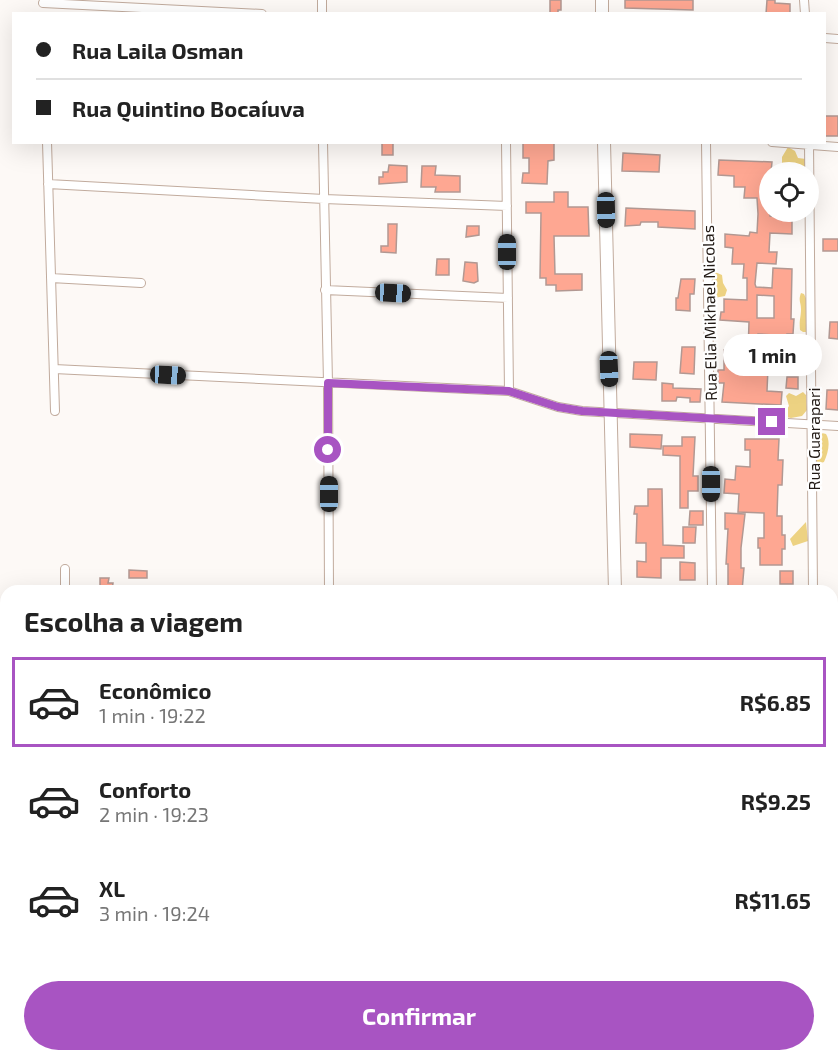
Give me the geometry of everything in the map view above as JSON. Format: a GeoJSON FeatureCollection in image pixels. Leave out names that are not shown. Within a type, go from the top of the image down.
{"type":"FeatureCollection","features":[{"type":"Feature","properties":{"kind":"main road"},"geometry":{"type":"LineString","coordinates":[[604,144],[615,585]]}},
{"type":"Feature","properties":{"kind":"street"},"geometry":{"type":"LineString","coordinates":[[43,1],[228,12]]}},
{"type":"Feature","properties":{"kind":"street"},"geometry":{"type":"LineString","coordinates":[[47,144],[55,411]]}},
{"type":"Feature","properties":{"kind":"street"},"geometry":{"type":"LineString","coordinates":[[323,144],[329,585]]}},
{"type":"Feature","properties":{"kind":"street"},"geometry":{"type":"LineString","coordinates":[[506,144],[509,391]]}},
{"type":"Feature","properties":{"kind":"street","name":"Rua Elia Mikhael Nicolas"},"geometry":{"type":"LineString","coordinates":[[706,144],[712,585]]}},
{"type":"Feature","properties":{"kind":"street"},"geometry":{"type":"LineString","coordinates":[[809,144],[838,147]]}},
{"type":"Feature","properties":{"kind":"street","name":"Rua Guarapari"},"geometry":{"type":"LineString","coordinates":[[809,144],[813,585]]}},
{"type":"Feature","properties":{"kind":"street"},"geometry":{"type":"LineString","coordinates":[[48,184],[507,206]]}},
{"type":"Feature","properties":{"kind":"street"},"geometry":{"type":"LineString","coordinates":[[51,278],[141,283]]}},
{"type":"Feature","properties":{"kind":"street"},"geometry":{"type":"LineString","coordinates":[[325,290],[508,298]]}},
{"type":"Feature","properties":{"kind":"street"},"geometry":{"type":"LineString","coordinates":[[54,369],[509,391],[558,407],[610,414],[838,426]]}},
{"type":"Feature","properties":{"kind":"street"},"geometry":{"type":"LineString","coordinates":[[65,585],[66,568]]}},
{"type":"Feature","properties":{"kind":"shaded area"},"geometry":{"type":"Polygon","coordinates":[[[788,147],[795,151],[798,158],[806,159],[806,162],[782,162],[782,157],[788,147]]]}},
{"type":"Feature","properties":{"kind":"shaded area"},"geometry":{"type":"Polygon","coordinates":[[[715,272],[722,275],[727,290],[725,296],[714,298],[711,295],[711,274],[715,272]]]}},
{"type":"Feature","properties":{"kind":"shaded area"},"geometry":{"type":"Polygon","coordinates":[[[801,293],[804,294],[809,305],[807,332],[800,330],[801,293]]]}},
{"type":"Feature","properties":{"kind":"shaded area"},"geometry":{"type":"Polygon","coordinates":[[[803,392],[806,395],[807,410],[802,416],[791,418],[764,413],[766,411],[785,412],[789,406],[786,396],[789,393],[796,396],[803,392]]]}},
{"type":"Feature","properties":{"kind":"shaded area"},"geometry":{"type":"Polygon","coordinates":[[[822,433],[828,437],[827,455],[824,462],[817,464],[814,461],[815,446],[821,441],[819,435],[822,433]]]}},
{"type":"Feature","properties":{"kind":"shaded area"},"geometry":{"type":"Polygon","coordinates":[[[806,522],[808,541],[793,546],[790,539],[806,522]]]}},
{"type":"Feature","properties":{"kind":"building"},"geometry":{"type":"Polygon","coordinates":[[[550,0],[561,0],[561,10],[550,12],[550,0]]]}},
{"type":"Feature","properties":{"kind":"building"},"geometry":{"type":"Polygon","coordinates":[[[625,0],[693,0],[693,10],[625,8],[625,0]]]}},
{"type":"Feature","properties":{"kind":"building"},"geometry":{"type":"Polygon","coordinates":[[[767,0],[790,4],[790,12],[766,12],[767,0]]]}},
{"type":"Feature","properties":{"kind":"building"},"geometry":{"type":"Polygon","coordinates":[[[826,116],[838,116],[838,136],[826,136],[826,116]]]}},
{"type":"Feature","properties":{"kind":"building"},"geometry":{"type":"Polygon","coordinates":[[[382,144],[393,144],[393,155],[382,155],[382,144]]]}},
{"type":"Feature","properties":{"kind":"building"},"geometry":{"type":"Polygon","coordinates":[[[523,144],[554,144],[554,160],[548,161],[547,184],[522,183],[523,173],[529,173],[529,158],[523,158],[523,144]]]}},
{"type":"Feature","properties":{"kind":"building"},"geometry":{"type":"Polygon","coordinates":[[[623,153],[660,155],[659,172],[622,171],[623,153]]]}},
{"type":"Feature","properties":{"kind":"building"},"geometry":{"type":"Polygon","coordinates":[[[719,160],[772,162],[759,162],[759,222],[792,222],[792,234],[770,233],[769,252],[777,252],[776,264],[757,263],[755,284],[756,287],[772,288],[773,268],[792,269],[793,334],[787,334],[786,357],[791,357],[790,369],[770,368],[774,335],[758,334],[758,353],[748,353],[749,322],[720,320],[721,312],[724,312],[724,299],[747,300],[747,278],[743,278],[744,264],[732,264],[733,248],[725,247],[725,234],[749,236],[750,232],[757,233],[757,198],[744,198],[745,187],[734,187],[734,176],[718,175],[719,160]],[[757,295],[757,318],[774,318],[774,296],[757,295]]]}},
{"type":"Feature","properties":{"kind":"building"},"geometry":{"type":"Polygon","coordinates":[[[389,165],[407,166],[407,182],[379,184],[379,177],[383,177],[383,172],[388,172],[389,165]]]}},
{"type":"Feature","properties":{"kind":"building"},"geometry":{"type":"Polygon","coordinates":[[[422,166],[436,166],[435,175],[460,176],[460,192],[435,192],[436,187],[421,187],[422,166]]]}},
{"type":"Feature","properties":{"kind":"building"},"geometry":{"type":"Polygon","coordinates":[[[554,192],[568,192],[568,207],[588,207],[589,236],[554,236],[555,274],[582,274],[582,290],[556,291],[556,285],[546,285],[546,278],[540,278],[541,213],[526,213],[526,202],[554,202],[554,192]]]}},
{"type":"Feature","properties":{"kind":"building"},"geometry":{"type":"Polygon","coordinates":[[[626,208],[695,211],[695,229],[658,227],[658,222],[641,222],[640,225],[625,226],[626,208]]]}},
{"type":"Feature","properties":{"kind":"building"},"geometry":{"type":"Polygon","coordinates":[[[388,224],[397,224],[396,253],[381,252],[381,246],[388,246],[388,224]]]}},
{"type":"Feature","properties":{"kind":"building"},"geometry":{"type":"Polygon","coordinates":[[[467,226],[479,226],[479,235],[466,237],[467,226]]]}},
{"type":"Feature","properties":{"kind":"building"},"geometry":{"type":"Polygon","coordinates":[[[823,239],[838,239],[838,251],[823,251],[823,239]]]}},
{"type":"Feature","properties":{"kind":"building"},"geometry":{"type":"Polygon","coordinates":[[[437,259],[449,259],[449,275],[436,275],[437,259]]]}},
{"type":"Feature","properties":{"kind":"building"},"geometry":{"type":"Polygon","coordinates":[[[465,262],[477,263],[478,281],[474,283],[463,281],[465,262]]]}},
{"type":"Feature","properties":{"kind":"building"},"geometry":{"type":"Polygon","coordinates":[[[681,279],[695,279],[694,294],[690,294],[690,311],[676,310],[676,298],[678,298],[681,279]]]}},
{"type":"Feature","properties":{"kind":"building"},"geometry":{"type":"Polygon","coordinates":[[[830,322],[838,322],[838,339],[829,338],[830,322]]]}},
{"type":"Feature","properties":{"kind":"building"},"geometry":{"type":"Polygon","coordinates":[[[682,347],[695,347],[694,374],[680,373],[682,347]]]}},
{"type":"Feature","properties":{"kind":"building"},"geometry":{"type":"Polygon","coordinates":[[[724,350],[738,350],[738,367],[768,368],[767,391],[782,392],[781,405],[722,402],[724,383],[718,383],[718,370],[724,370],[724,350]]]}},
{"type":"Feature","properties":{"kind":"building"},"geometry":{"type":"Polygon","coordinates":[[[634,362],[657,362],[656,380],[633,379],[634,362]]]}},
{"type":"Feature","properties":{"kind":"building"},"geometry":{"type":"Polygon","coordinates":[[[787,377],[798,377],[798,389],[786,388],[787,377]]]}},
{"type":"Feature","properties":{"kind":"building"},"geometry":{"type":"Polygon","coordinates":[[[662,383],[673,384],[673,388],[701,389],[700,402],[690,402],[690,398],[677,397],[676,401],[662,401],[662,383]]]}},
{"type":"Feature","properties":{"kind":"building"},"geometry":{"type":"Polygon","coordinates":[[[827,390],[838,390],[838,410],[826,409],[827,390]]]}},
{"type":"Feature","properties":{"kind":"building"},"geometry":{"type":"Polygon","coordinates":[[[630,434],[662,435],[661,449],[630,447],[630,434]]]}},
{"type":"Feature","properties":{"kind":"building"},"geometry":{"type":"Polygon","coordinates":[[[682,437],[695,437],[693,476],[698,476],[698,491],[688,491],[688,508],[680,508],[680,456],[663,455],[663,446],[682,446],[682,437]]]}},
{"type":"Feature","properties":{"kind":"building"},"geometry":{"type":"Polygon","coordinates":[[[745,439],[779,439],[778,460],[783,460],[782,485],[778,485],[777,516],[782,516],[782,535],[785,535],[782,565],[760,565],[758,538],[764,538],[764,513],[738,512],[739,494],[724,493],[725,479],[735,480],[736,466],[750,467],[750,450],[745,450],[745,439]]]}},
{"type":"Feature","properties":{"kind":"building"},"geometry":{"type":"Polygon","coordinates":[[[648,489],[662,489],[663,545],[684,546],[684,558],[661,558],[661,578],[637,577],[637,561],[646,562],[646,543],[636,543],[635,506],[648,506],[648,489]]]}},
{"type":"Feature","properties":{"kind":"building"},"geometry":{"type":"Polygon","coordinates":[[[690,511],[703,511],[703,525],[689,525],[690,511]]]}},
{"type":"Feature","properties":{"kind":"building"},"geometry":{"type":"Polygon","coordinates":[[[725,513],[745,514],[741,548],[741,568],[744,568],[743,585],[728,585],[728,564],[726,564],[728,529],[725,529],[725,513]]]}},
{"type":"Feature","properties":{"kind":"building"},"geometry":{"type":"Polygon","coordinates":[[[683,527],[696,527],[695,543],[683,543],[683,527]]]}},
{"type":"Feature","properties":{"kind":"building"},"geometry":{"type":"Polygon","coordinates":[[[680,562],[695,563],[695,580],[680,580],[680,562]]]}},
{"type":"Feature","properties":{"kind":"building"},"geometry":{"type":"Polygon","coordinates":[[[129,570],[147,571],[147,578],[129,578],[129,570]]]}},
{"type":"Feature","properties":{"kind":"building"},"geometry":{"type":"Polygon","coordinates":[[[780,571],[793,571],[793,584],[780,584],[780,571]]]}},
{"type":"Feature","properties":{"kind":"building"},"geometry":{"type":"Polygon","coordinates":[[[100,578],[109,578],[108,583],[113,583],[113,585],[100,585],[100,578]]]}},
{"type":"Feature","properties":{"kind":"route"},"geometry":{"type":"LineString","coordinates":[[328,450],[328,383],[509,391],[558,407],[582,411],[772,422]]}}]}
